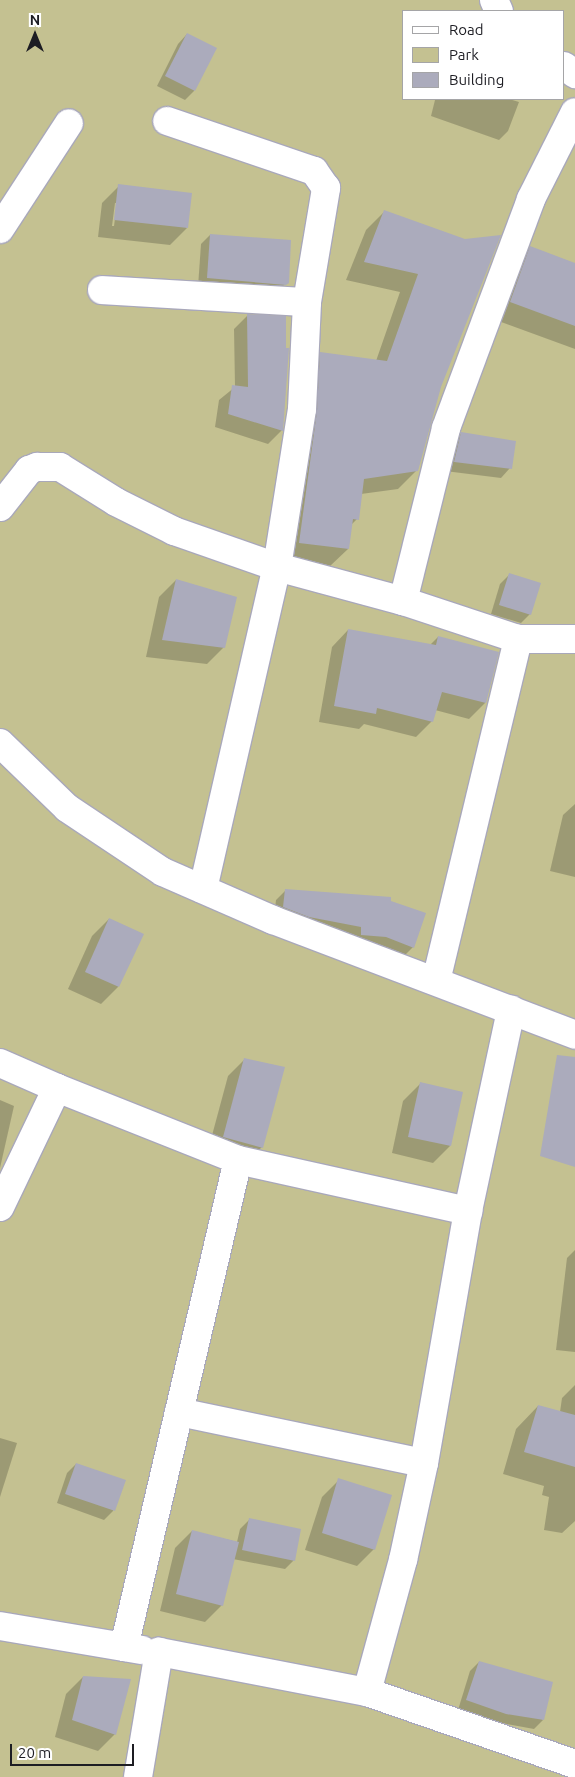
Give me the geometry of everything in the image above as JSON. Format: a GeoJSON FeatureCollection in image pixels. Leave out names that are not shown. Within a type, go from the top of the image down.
{"type":"FeatureCollection","features":[{"type":"Feature","properties":{"kind":"street"},"geometry":{"type":"LineString","coordinates":[[403,601],[446,428],[531,199],[575,112]]}},
{"type":"Feature","properties":{"kind":"street"},"geometry":{"type":"LineString","coordinates":[[167,121],[314,170],[321,177],[326,188],[307,302],[302,409],[277,567],[202,889]]}},
{"type":"Feature","properties":{"kind":"street"},"geometry":{"type":"LineString","coordinates":[[0,229],[69,123]]}},
{"type":"Feature","properties":{"kind":"street"},"geometry":{"type":"LineString","coordinates":[[102,290],[307,302]]}},
{"type":"Feature","properties":{"kind":"street"},"geometry":{"type":"LineString","coordinates":[[0,507],[29,470],[60,467],[116,502],[174,531],[277,567],[403,601],[518,639],[575,639]]}},
{"type":"Feature","properties":{"kind":"street"},"geometry":{"type":"LineString","coordinates":[[436,981],[518,639]]}},
{"type":"Feature","properties":{"kind":"street"},"geometry":{"type":"LineString","coordinates":[[3,753],[67,808],[164,872],[273,920],[575,1035]]}},
{"type":"Feature","properties":{"kind":"street"},"geometry":{"type":"LineString","coordinates":[[367,1692],[403,1560],[424,1463],[468,1211],[511,1010]]}},
{"type":"Feature","properties":{"kind":"street"},"geometry":{"type":"LineString","coordinates":[[0,1063],[57,1088],[238,1160],[468,1211]]}},
{"type":"Feature","properties":{"kind":"street"},"geometry":{"type":"LineString","coordinates":[[0,1208],[57,1088]]}},
{"type":"Feature","properties":{"kind":"street"},"geometry":{"type":"LineString","coordinates":[[124,1647],[238,1160]]}},
{"type":"Feature","properties":{"kind":"street"},"geometry":{"type":"LineString","coordinates":[[179,1412],[424,1463]]}},
{"type":"Feature","properties":{"kind":"street"},"geometry":{"type":"LineString","coordinates":[[0,1626],[158,1652],[367,1692],[575,1764]]}},
{"type":"Feature","properties":{"kind":"street"},"geometry":{"type":"LineString","coordinates":[[138,1777],[158,1652]]}},
{"type":"Feature","properties":{"kind":"green space"},"geometry":{"type":"Polygon","coordinates":[[[0,0],[575,0],[575,1777],[0,1777],[0,0]]]}},
{"type":"Feature","properties":{"kind":"building"},"geometry":{"type":"Polygon","coordinates":[[[187,33],[217,48],[195,91],[165,76],[187,33]]]}},
{"type":"Feature","properties":{"kind":"building"},"geometry":{"type":"Polygon","coordinates":[[[118,184],[192,193],[188,228],[114,220],[118,184]]]}},
{"type":"Feature","properties":{"kind":"building"},"geometry":{"type":"Polygon","coordinates":[[[384,210],[465,239],[501,235],[441,387],[418,471],[364,479],[359,520],[353,519],[349,549],[299,543],[317,411],[320,352],[387,361],[418,274],[364,262],[384,210]]]}},
{"type":"Feature","properties":{"kind":"building"},"geometry":{"type":"Polygon","coordinates":[[[210,234],[291,240],[289,283],[286,285],[207,278],[210,234]]]}},
{"type":"Feature","properties":{"kind":"building"},"geometry":{"type":"Polygon","coordinates":[[[530,246],[575,263],[575,326],[510,302],[530,246]]]}},
{"type":"Feature","properties":{"kind":"building"},"geometry":{"type":"Polygon","coordinates":[[[247,314],[286,316],[286,348],[289,348],[283,431],[228,414],[232,385],[248,387],[247,314]]]}},
{"type":"Feature","properties":{"kind":"building"},"geometry":{"type":"Polygon","coordinates":[[[461,432],[516,441],[512,469],[454,462],[461,432]]]}},
{"type":"Feature","properties":{"kind":"building"},"geometry":{"type":"Polygon","coordinates":[[[509,573],[541,583],[531,615],[499,605],[509,573]]]}},
{"type":"Feature","properties":{"kind":"building"},"geometry":{"type":"Polygon","coordinates":[[[176,579],[237,597],[225,648],[162,640],[176,579]]]}},
{"type":"Feature","properties":{"kind":"building"},"geometry":{"type":"Polygon","coordinates":[[[348,629],[436,645],[438,636],[499,652],[486,703],[442,692],[433,722],[377,708],[376,714],[334,706],[348,629]]]}},
{"type":"Feature","properties":{"kind":"building"},"geometry":{"type":"Polygon","coordinates":[[[285,889],[391,897],[391,901],[426,913],[414,948],[386,937],[361,935],[361,927],[309,917],[283,907],[285,889]]]}},
{"type":"Feature","properties":{"kind":"building"},"geometry":{"type":"Polygon","coordinates":[[[109,918],[144,934],[119,987],[85,972],[109,918]]]}},
{"type":"Feature","properties":{"kind":"building"},"geometry":{"type":"Polygon","coordinates":[[[557,1055],[575,1057],[575,1167],[540,1156],[557,1055]]]}},
{"type":"Feature","properties":{"kind":"building"},"geometry":{"type":"Polygon","coordinates":[[[244,1058],[285,1067],[263,1148],[223,1137],[244,1058]]]}},
{"type":"Feature","properties":{"kind":"building"},"geometry":{"type":"Polygon","coordinates":[[[420,1082],[463,1092],[451,1146],[408,1137],[420,1082]]]}},
{"type":"Feature","properties":{"kind":"building"},"geometry":{"type":"Polygon","coordinates":[[[538,1405],[575,1415],[575,1467],[524,1452],[538,1405]]]}},
{"type":"Feature","properties":{"kind":"building"},"geometry":{"type":"Polygon","coordinates":[[[76,1463],[126,1480],[115,1511],[65,1494],[76,1463]]]}},
{"type":"Feature","properties":{"kind":"building"},"geometry":{"type":"Polygon","coordinates":[[[338,1478],[392,1495],[375,1550],[322,1533],[338,1478]]]}},
{"type":"Feature","properties":{"kind":"building"},"geometry":{"type":"Polygon","coordinates":[[[249,1518],[301,1529],[295,1561],[242,1550],[249,1518]]]}},
{"type":"Feature","properties":{"kind":"building"},"geometry":{"type":"Polygon","coordinates":[[[192,1530],[239,1542],[223,1606],[176,1594],[192,1530]]]}},
{"type":"Feature","properties":{"kind":"building"},"geometry":{"type":"Polygon","coordinates":[[[479,1661],[553,1682],[544,1720],[506,1714],[466,1700],[479,1661]]]}},
{"type":"Feature","properties":{"kind":"building"},"geometry":{"type":"Polygon","coordinates":[[[83,1676],[131,1679],[116,1735],[72,1720],[83,1676]]]}}]}
